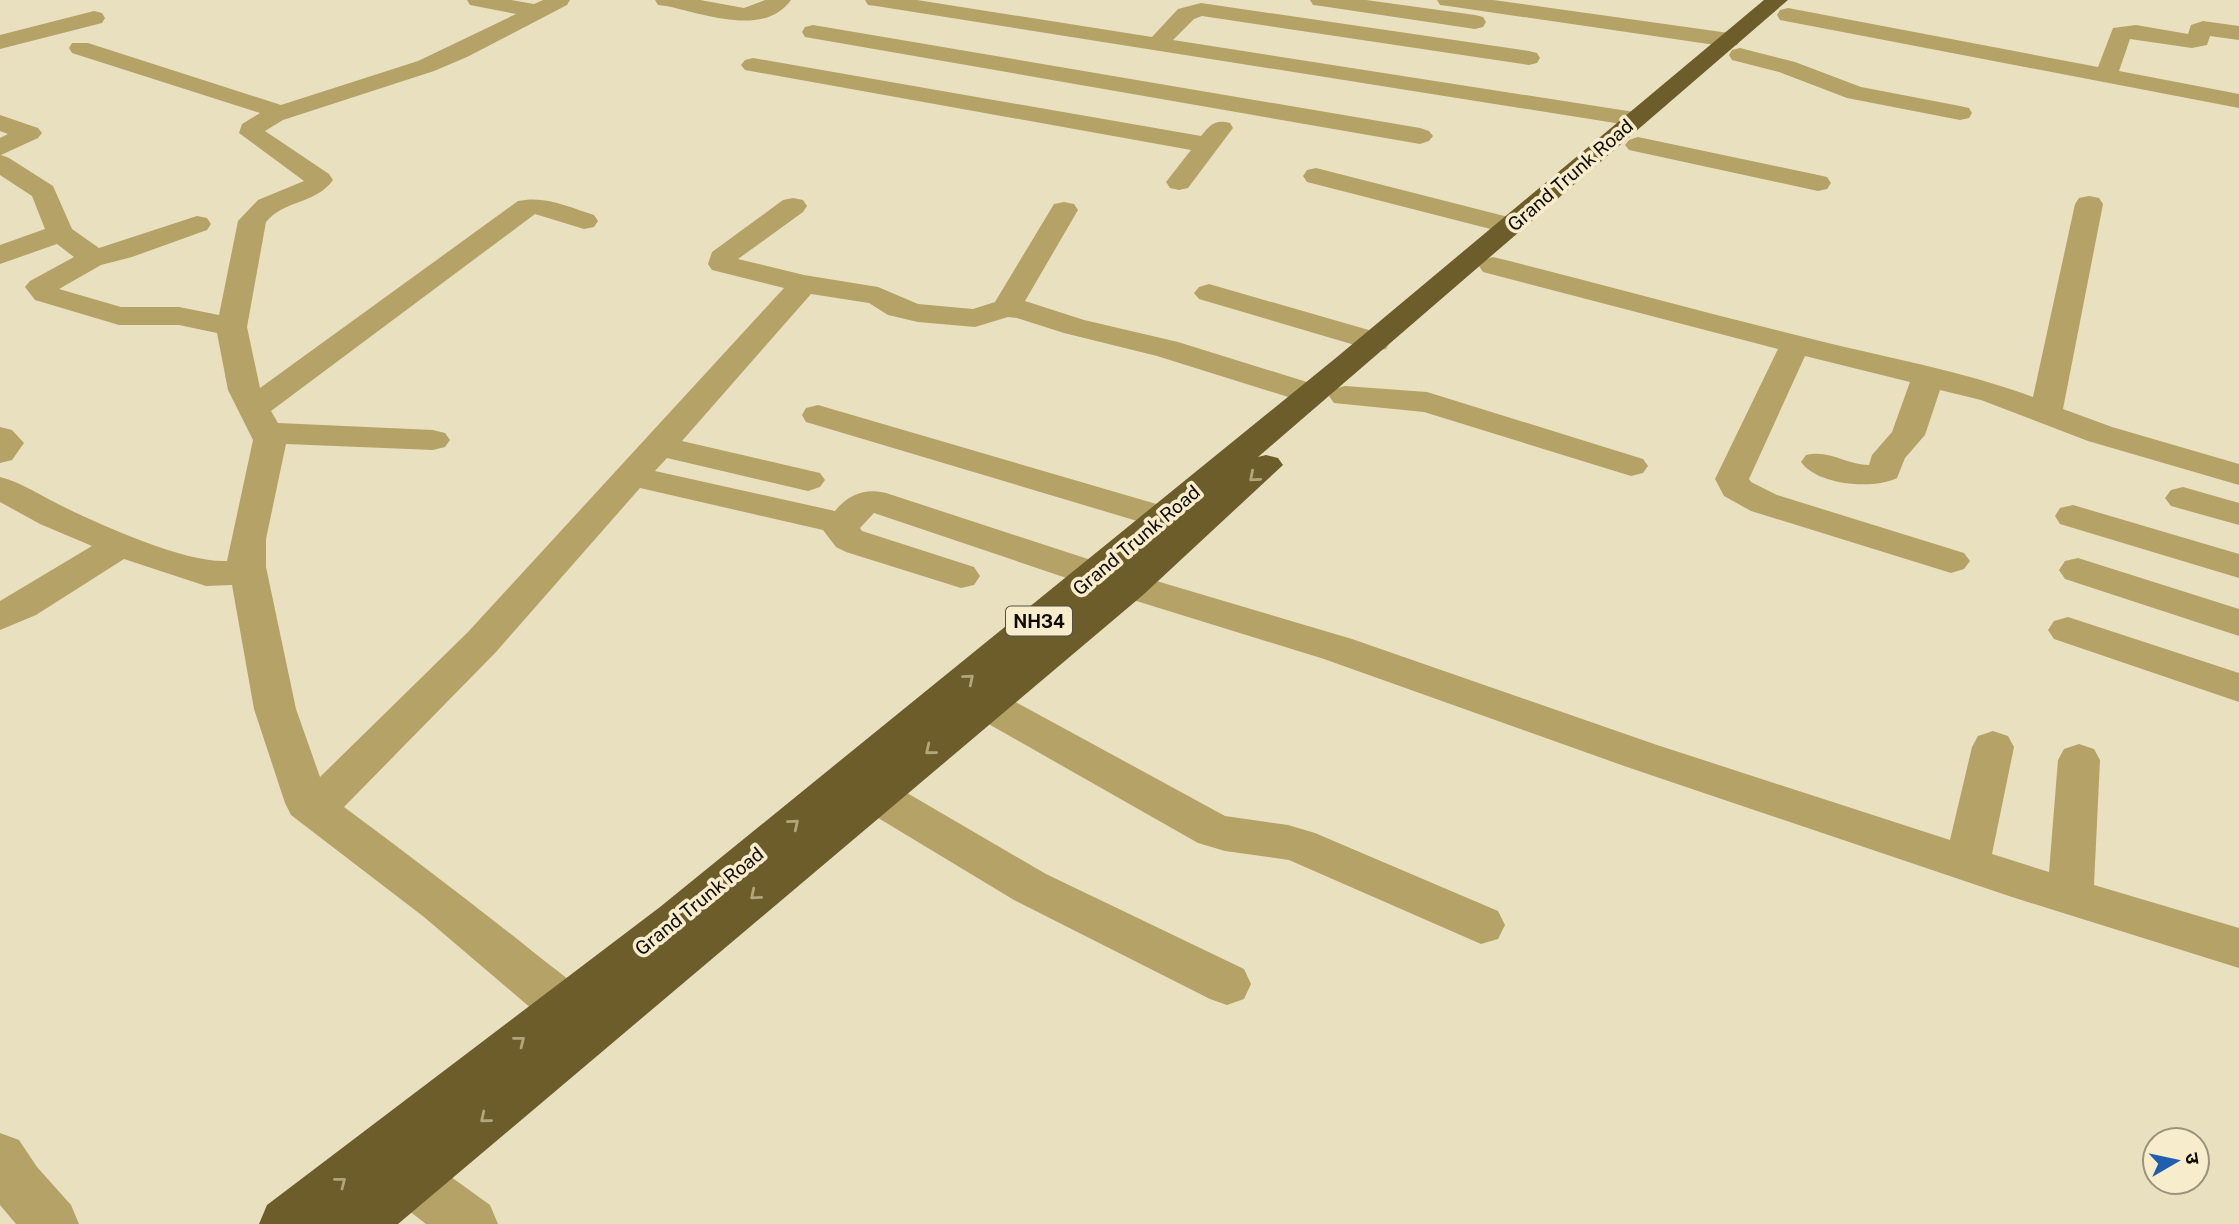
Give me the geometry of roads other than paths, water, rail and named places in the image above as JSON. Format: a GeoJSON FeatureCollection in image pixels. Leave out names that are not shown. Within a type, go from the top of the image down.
{"type":"FeatureCollection","features":[{"type":"Feature","properties":{"kind":"highway","name":"Grand Trunk Road"},"geometry":{"type":"LineString","coordinates":[[356,1224],[410,1179],[677,921],[1113,580],[1329,396],[1374,342],[1510,226],[1636,132],[1790,5]]}},
{"type":"Feature","properties":{"kind":"highway","name":"Grand Trunk Road"},"geometry":{"type":"LineString","coordinates":[[287,1224],[577,1019],[875,795],[986,704],[1113,580],[1164,517],[1329,396],[1493,267],[1576,194],[1636,132]]}},
{"type":"Feature","properties":{"kind":"street"},"geometry":{"type":"LineString","coordinates":[[480,0],[534,11]]}},
{"type":"Feature","properties":{"kind":"street"},"geometry":{"type":"LineString","coordinates":[[559,0],[486,39],[426,66],[274,115],[251,129],[320,180],[312,187],[272,203],[257,213],[252,221],[232,327],[244,390],[270,440],[248,539],[247,567],[278,722],[302,793],[314,809],[441,904],[577,1019]]}},
{"type":"Feature","properties":{"kind":"street"},"geometry":{"type":"LineString","coordinates":[[666,0],[744,15],[758,13],[780,0]]}},
{"type":"Feature","properties":{"kind":"street"},"geometry":{"type":"LineString","coordinates":[[876,0],[1272,62],[1636,132],[1818,183]]}},
{"type":"Feature","properties":{"kind":"street"},"geometry":{"type":"LineString","coordinates":[[1179,182],[1322,0],[1550,33]]}},
{"type":"Feature","properties":{"kind":"street"},"geometry":{"type":"LineString","coordinates":[[1448,0],[1735,48],[1854,93],[1960,113]]}},
{"type":"Feature","properties":{"kind":"street"},"geometry":{"type":"LineString","coordinates":[[1790,5],[2239,101]]}},
{"type":"Feature","properties":{"kind":"street"},"geometry":{"type":"LineString","coordinates":[[1858,5],[1852,11],[1852,16],[1871,24],[2239,94]]}},
{"type":"Feature","properties":{"kind":"street"},"geometry":{"type":"LineString","coordinates":[[959,100],[1066,6]]}},
{"type":"Feature","properties":{"kind":"street"},"geometry":{"type":"LineString","coordinates":[[1157,44],[1186,14],[1201,9],[1529,58]]}},
{"type":"Feature","properties":{"kind":"street"},"geometry":{"type":"LineString","coordinates":[[2109,69],[2121,33],[2136,32],[2192,41],[2199,40],[2199,30],[2203,28],[2239,33]]}},
{"type":"Feature","properties":{"kind":"street"},"geometry":{"type":"LineString","coordinates":[[813,32],[1420,136]]}},
{"type":"Feature","properties":{"kind":"street"},"geometry":{"type":"LineString","coordinates":[[0,42],[87,33],[268,108],[274,111],[274,115]]}},
{"type":"Feature","properties":{"kind":"street"},"geometry":{"type":"LineString","coordinates":[[753,65],[1208,145]]}},
{"type":"Feature","properties":{"kind":"street"},"geometry":{"type":"LineString","coordinates":[[0,122],[29,133],[0,148]]}},
{"type":"Feature","properties":{"kind":"street"},"geometry":{"type":"LineString","coordinates":[[0,163],[44,192],[60,233],[89,254],[91,259]]}},
{"type":"Feature","properties":{"kind":"street"},"geometry":{"type":"LineString","coordinates":[[1316,176],[1510,226]]}},
{"type":"Feature","properties":{"kind":"street"},"geometry":{"type":"LineString","coordinates":[[2046,414],[2089,204]]}},
{"type":"Feature","properties":{"kind":"street"},"geometry":{"type":"LineString","coordinates":[[261,421],[443,267],[528,207],[538,206],[584,221]]}},
{"type":"Feature","properties":{"kind":"street"},"geometry":{"type":"LineString","coordinates":[[793,206],[722,258],[722,264],[804,284],[878,296],[899,309],[918,313],[975,318],[987,317],[1006,308],[1020,309],[1075,327],[1167,349],[1329,396],[1427,402],[1631,466]]}},
{"type":"Feature","properties":{"kind":"street"},"geometry":{"type":"LineString","coordinates":[[1006,308],[1064,210]]}},
{"type":"Feature","properties":{"kind":"street"},"geometry":{"type":"LineString","coordinates":[[197,224],[91,259],[40,287],[42,290],[119,316],[179,316],[232,327]]}},
{"type":"Feature","properties":{"kind":"street"},"geometry":{"type":"LineString","coordinates":[[0,255],[60,233]]}},
{"type":"Feature","properties":{"kind":"street"},"geometry":{"type":"LineString","coordinates":[[1493,267],[1992,393],[2100,434],[2239,475]]}},
{"type":"Feature","properties":{"kind":"street"},"geometry":{"type":"LineString","coordinates":[[314,809],[482,642],[804,284]]}},
{"type":"Feature","properties":{"kind":"street"},"geometry":{"type":"LineString","coordinates":[[1209,293],[1374,342]]}},
{"type":"Feature","properties":{"kind":"street"},"geometry":{"type":"LineString","coordinates":[[1795,345],[1732,479],[1736,488],[1764,503],[1951,561]]}},
{"type":"Feature","properties":{"kind":"street"},"geometry":{"type":"LineString","coordinates":[[1818,462],[1861,475],[1872,476],[1885,471],[1889,455],[1908,435],[1928,376]]}},
{"type":"Feature","properties":{"kind":"street"},"geometry":{"type":"LineString","coordinates":[[818,415],[1164,517]]}},
{"type":"Feature","properties":{"kind":"street"},"geometry":{"type":"LineString","coordinates":[[261,421],[433,440]]}},
{"type":"Feature","properties":{"kind":"street"},"geometry":{"type":"LineString","coordinates":[[0,437],[7,443],[0,453]]}},
{"type":"Feature","properties":{"kind":"street"},"geometry":{"type":"LineString","coordinates":[[659,446],[808,480]]}},
{"type":"Feature","properties":{"kind":"street"},"geometry":{"type":"LineString","coordinates":[[631,476],[835,522],[849,539],[859,544],[961,576]]}},
{"type":"Feature","properties":{"kind":"street"},"geometry":{"type":"LineString","coordinates":[[0,488],[54,516],[160,560],[206,573],[231,573],[247,567]]}},
{"type":"Feature","properties":{"kind":"street"},"geometry":{"type":"LineString","coordinates":[[2183,498],[2239,514]]}},
{"type":"Feature","properties":{"kind":"street"},"geometry":{"type":"LineString","coordinates":[[841,528],[859,506],[873,501],[1113,580],[1338,649],[1642,756],[1967,863],[2239,948]]}},
{"type":"Feature","properties":{"kind":"street"},"geometry":{"type":"LineString","coordinates":[[2073,516],[2239,566]]}},
{"type":"Feature","properties":{"kind":"street"},"geometry":{"type":"LineString","coordinates":[[0,617],[121,544]]}},
{"type":"Feature","properties":{"kind":"street"},"geometry":{"type":"LineString","coordinates":[[2078,570],[2239,624]]}},
{"type":"Feature","properties":{"kind":"street"},"geometry":{"type":"LineString","coordinates":[[2068,630],[2239,688]]}},
{"type":"Feature","properties":{"kind":"street"},"geometry":{"type":"LineString","coordinates":[[986,704],[1214,831],[1234,837],[1281,840],[1299,845],[1481,925]]}},
{"type":"Feature","properties":{"kind":"street"},"geometry":{"type":"LineString","coordinates":[[1967,863],[1993,747]]}},
{"type":"Feature","properties":{"kind":"street"},"geometry":{"type":"LineString","coordinates":[[2070,896],[2079,760]]}},
{"type":"Feature","properties":{"kind":"street"},"geometry":{"type":"LineString","coordinates":[[875,795],[1020,882],[1227,984]]}},
{"type":"Feature","properties":{"kind":"street"},"geometry":{"type":"LineString","coordinates":[[0,1158],[18,1185],[51,1224]]}},
{"type":"Feature","properties":{"kind":"street"},"geometry":{"type":"LineString","coordinates":[[410,1179],[470,1224]]}}]}
